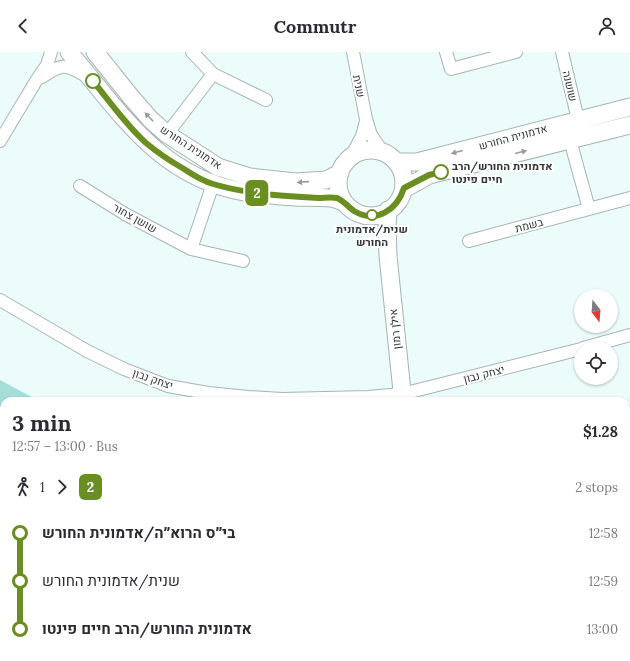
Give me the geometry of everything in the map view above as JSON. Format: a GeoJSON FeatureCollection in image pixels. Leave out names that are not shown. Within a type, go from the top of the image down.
{"type":"FeatureCollection","features":[{"type":"Feature","properties":{"kind":"street"},"geometry":{"type":"LineString","coordinates":[[0,141],[47,65],[51,52]]}},
{"type":"Feature","properties":{"kind":"street","name":"אדמונית החורש"},"geometry":{"type":"LineString","coordinates":[[69,52],[116,110],[146,142],[166,158],[201,179],[213,184],[243,192],[280,196],[336,198],[345,203]]}},
{"type":"Feature","properties":{"kind":"street","name":"אדמונית החורש"},"geometry":{"type":"LineString","coordinates":[[96,52],[151,120],[167,134],[218,167],[250,177],[296,182],[326,180],[340,173]]}},
{"type":"Feature","properties":{"kind":"street"},"geometry":{"type":"LineString","coordinates":[[192,52],[213,74],[266,100]]}},
{"type":"Feature","properties":{"kind":"street","name":"שנית"},"geometry":{"type":"LineString","coordinates":[[353,52],[366,119],[371,135],[390,157]]}},
{"type":"Feature","properties":{"kind":"street"},"geometry":{"type":"LineString","coordinates":[[446,52],[451,69],[516,52]]}},
{"type":"Feature","properties":{"kind":"street","name":"שושנה"},"geometry":{"type":"LineString","coordinates":[[562,52],[578,120]]}},
{"type":"Feature","properties":{"kind":"street"},"geometry":{"type":"LineString","coordinates":[[36,81],[57,67],[66,66],[76,70],[93,81]]}},
{"type":"Feature","properties":{"kind":"street"},"geometry":{"type":"LineString","coordinates":[[167,134],[213,74]]}},
{"type":"Feature","properties":{"kind":"street","name":"אדמונית החורש"},"geometry":{"type":"LineString","coordinates":[[390,157],[417,162],[630,107]]}},
{"type":"Feature","properties":{"kind":"street","name":"שנית"},"geometry":{"type":"LineString","coordinates":[[351,157],[362,136],[366,119]]}},
{"type":"Feature","properties":{"kind":"street","name":"אדמונית החורש"},"geometry":{"type":"LineString","coordinates":[[404,188],[429,175],[630,125]]}},
{"type":"Feature","properties":{"kind":"street"},"geometry":{"type":"LineString","coordinates":[[570,140],[589,209]]}},
{"type":"Feature","properties":{"kind":"street"},"geometry":{"type":"LineString","coordinates":[[367,150],[390,157],[403,175],[404,188],[397,203],[388,210],[377,215],[366,215],[354,211],[345,203],[340,194],[340,173],[344,165],[351,157],[367,150]]}},
{"type":"Feature","properties":{"kind":"street"},"geometry":{"type":"LineString","coordinates":[[191,249],[213,184]]}},
{"type":"Feature","properties":{"kind":"street","name":"שושן צחור"},"geometry":{"type":"LineString","coordinates":[[80,186],[125,214],[191,249],[243,262]]}},
{"type":"Feature","properties":{"kind":"street","name":"בשמת"},"geometry":{"type":"LineString","coordinates":[[469,241],[630,198]]}},
{"type":"Feature","properties":{"kind":"street","name":"אילן רמון"},"geometry":{"type":"LineString","coordinates":[[388,210],[388,256],[402,397]]}},
{"type":"Feature","properties":{"kind":"street","name":"אילן רמון"},"geometry":{"type":"LineString","coordinates":[[366,215],[375,226],[381,237],[388,256]]}},
{"type":"Feature","properties":{"kind":"street","name":"יצחק נבון"},"geometry":{"type":"LineString","coordinates":[[0,300],[86,351],[124,369],[168,386],[208,393],[248,397]]}},
{"type":"Feature","properties":{"kind":"street","name":"יצחק נבון"},"geometry":{"type":"LineString","coordinates":[[608,341],[630,335]]}},
{"type":"Feature","properties":{"kind":"street","name":"יצחק נבון"},"geometry":{"type":"LineString","coordinates":[[406,397],[574,350]]}},
{"type":"Feature","properties":{"kind":"shaded area"},"geometry":{"type":"Polygon","coordinates":[[[0,380],[32,397],[0,397],[0,380]]]}},
{"type":"Feature","properties":{"kind":"bus line","name":"2"},"geometry":{"type":"LineString","coordinates":[[93,81],[116,110],[146,142],[166,158],[201,179],[213,184],[243,192],[280,196],[336,198],[345,203],[354,211],[366,215],[377,215],[393,207],[400,199],[404,188],[429,175],[441,172]]}},
{"type":"Feature","properties":{"kind":"place","name":"אדמונית החורש/הרב חיים פינטו"},"geometry":{"type":"Point","coordinates":[441,172]}},
{"type":"Feature","properties":{"kind":"place","name":"שנית/אדמונית החורש"},"geometry":{"type":"Point","coordinates":[372,215]}}]}
